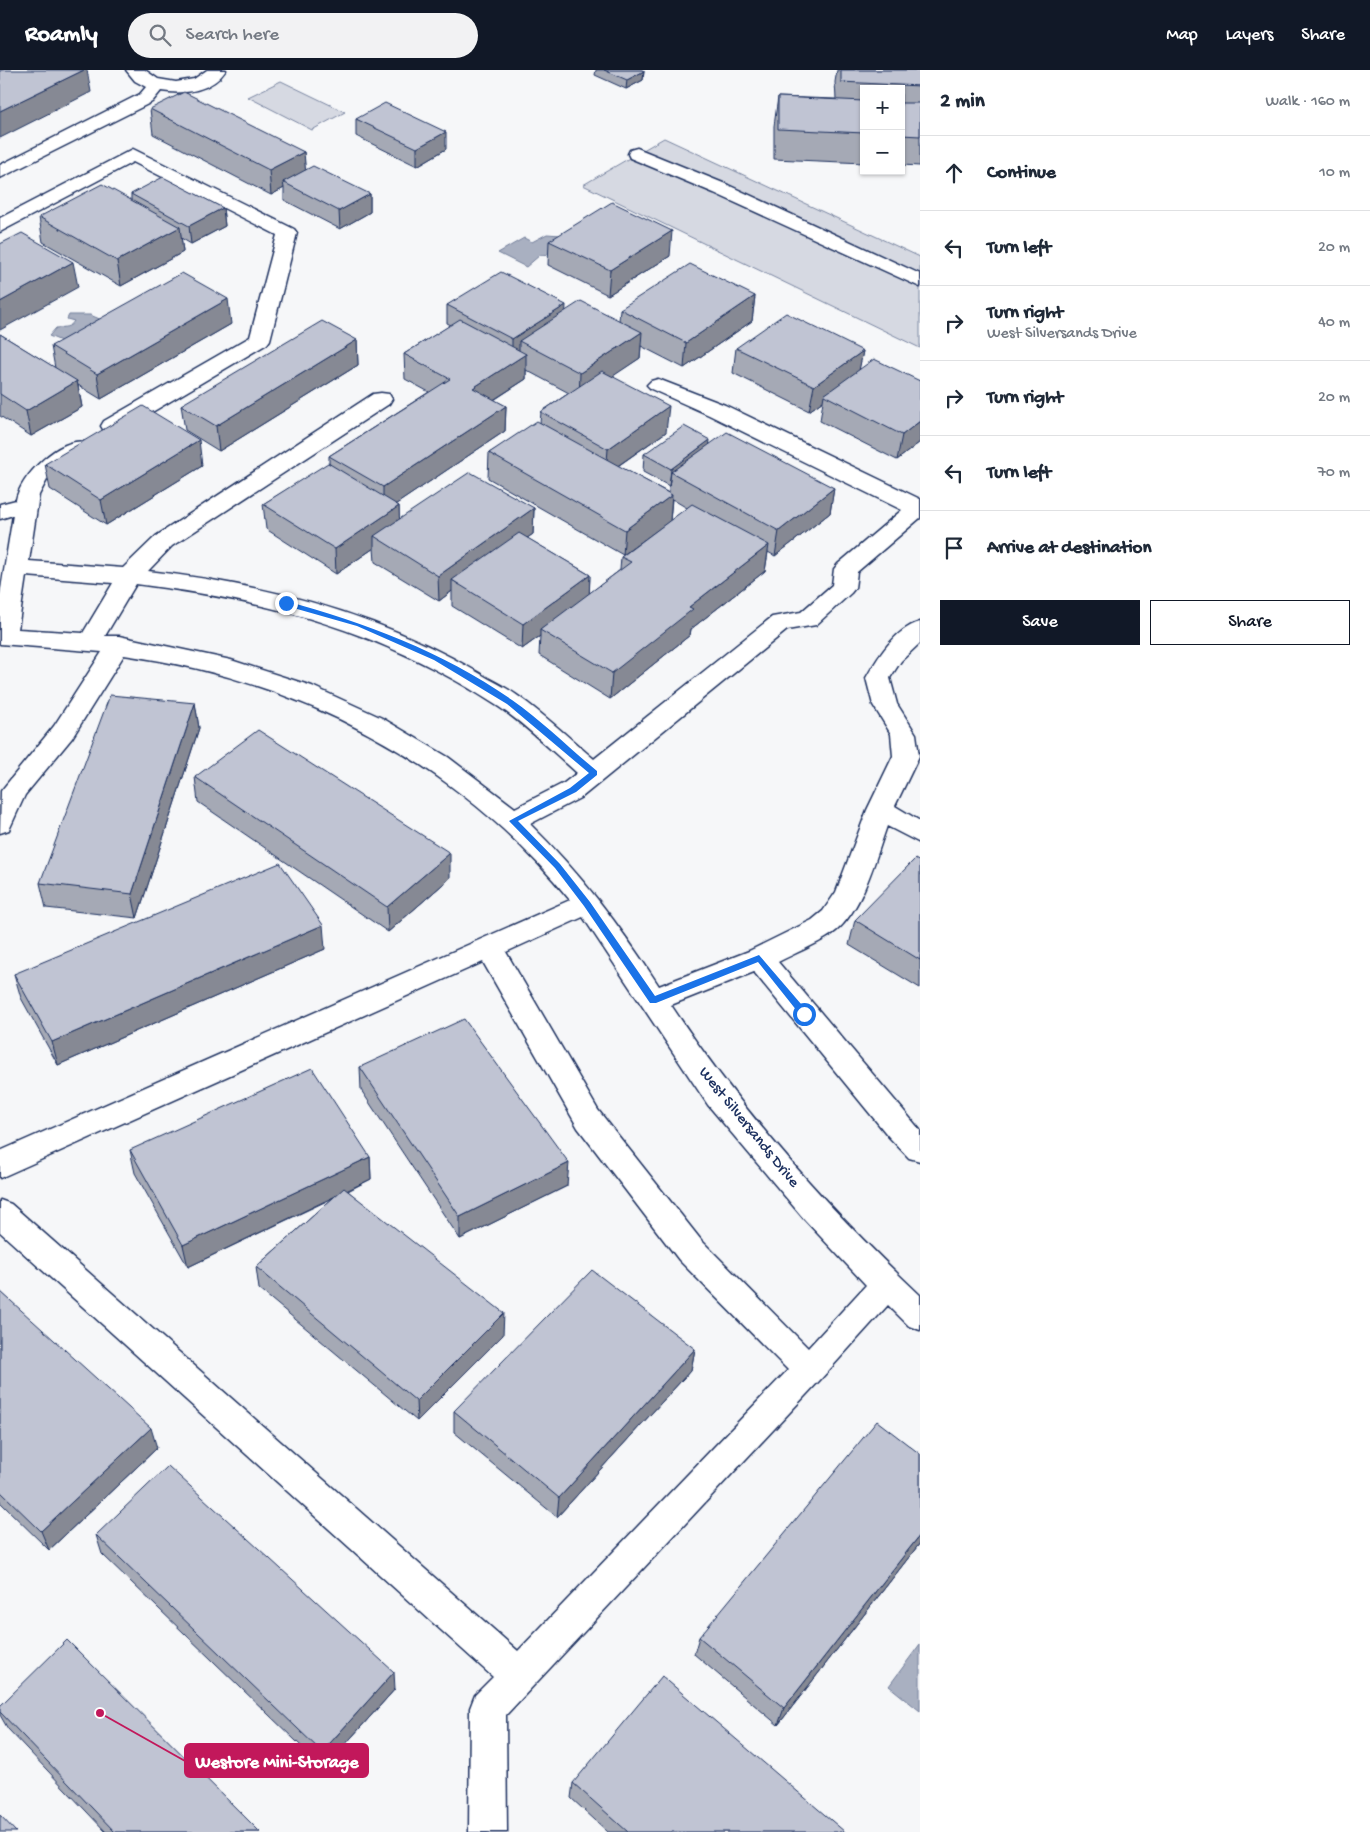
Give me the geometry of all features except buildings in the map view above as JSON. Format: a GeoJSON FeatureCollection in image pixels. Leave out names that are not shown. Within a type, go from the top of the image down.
{"type":"FeatureCollection","features":[{"type":"Feature","properties":{"kind":"street"},"geometry":{"type":"LineString","coordinates":[[135,70],[139,76],[157,85],[170,86],[196,84],[207,79],[217,70]]}},
{"type":"Feature","properties":{"kind":"street"},"geometry":{"type":"LineString","coordinates":[[0,172],[146,98],[157,85]]}},
{"type":"Feature","properties":{"kind":"street"},"geometry":{"type":"LineString","coordinates":[[637,154],[721,189],[920,281]]}},
{"type":"Feature","properties":{"kind":"street"},"geometry":{"type":"LineString","coordinates":[[0,226],[133,155],[287,233],[260,340],[75,448],[39,474],[28,495],[2,636]]}},
{"type":"Feature","properties":{"kind":"street"},"geometry":{"type":"LineString","coordinates":[[513,821],[573,790],[780,623],[808,619],[843,588],[846,570],[918,507],[718,410],[658,385]]}},
{"type":"Feature","properties":{"kind":"street"},"geometry":{"type":"LineString","coordinates":[[91,640],[130,576],[164,542],[381,399]]}},
{"type":"Feature","properties":{"kind":"street"},"geometry":{"type":"LineString","coordinates":[[0,512],[26,504]]}},
{"type":"Feature","properties":{"kind":"street"},"geometry":{"type":"LineString","coordinates":[[16,568],[130,576],[204,585],[286,603],[359,625],[437,659],[509,702],[594,773]]}},
{"type":"Feature","properties":{"kind":"street"},"geometry":{"type":"LineString","coordinates":[[653,1000],[759,958],[822,927],[833,918],[848,895],[880,810],[906,756],[903,734],[885,705],[878,678],[892,655],[920,630]]}},
{"type":"Feature","properties":{"kind":"street","name":"West Silversands Drive"},"geometry":{"type":"LineString","coordinates":[[2,636],[91,640],[171,652],[234,668],[296,688],[355,714],[411,744],[464,780],[513,821],[558,866],[587,904],[714,1091],[835,1232],[920,1316]]}},
{"type":"Feature","properties":{"kind":"street"},"geometry":{"type":"LineString","coordinates":[[0,823],[7,787],[63,732],[119,644]]}},
{"type":"Feature","properties":{"kind":"street"},"geometry":{"type":"LineString","coordinates":[[880,810],[920,833]]}},
{"type":"Feature","properties":{"kind":"street"},"geometry":{"type":"LineString","coordinates":[[0,1165],[587,904]]}},
{"type":"Feature","properties":{"kind":"street"},"geometry":{"type":"LineString","coordinates":[[489,948],[588,1118],[690,1250],[809,1370]]}},
{"type":"Feature","properties":{"kind":"street"},"geometry":{"type":"LineString","coordinates":[[759,958],[898,1128],[920,1150]]}},
{"type":"Feature","properties":{"kind":"street"},"geometry":{"type":"LineString","coordinates":[[0,1213],[519,1676]]}},
{"type":"Feature","properties":{"kind":"street"},"geometry":{"type":"LineString","coordinates":[[488,1832],[488,1708],[809,1370],[887,1284]]}},
{"type":"Feature","properties":{"kind":"shaded area"},"geometry":{"type":"Polygon","coordinates":[[[281,81],[345,112],[312,130],[248,97],[281,81]]]}},
{"type":"Feature","properties":{"kind":"shaded area"},"geometry":{"type":"Polygon","coordinates":[[[664,138],[920,257],[920,348],[583,185],[664,138]]]}},
{"type":"Feature","properties":{"kind":"water"},"geometry":{"type":"Polygon","coordinates":[[[547,234],[561,235],[552,254],[540,255],[526,267],[498,253],[524,238],[532,242],[547,234]]]}},
{"type":"Feature","properties":{"kind":"water"},"geometry":{"type":"Polygon","coordinates":[[[69,315],[90,315],[107,322],[71,345],[49,336],[56,328],[71,325],[74,321],[67,319],[69,315]]]}},
{"type":"Feature","properties":{"kind":"water"},"geometry":{"type":"Polygon","coordinates":[[[920,1644],[920,1711],[889,1686],[920,1644]]]}},
{"type":"Feature","properties":{"kind":"place","name":"Westore Mini-Storage"},"geometry":{"type":"Point","coordinates":[100,1713]}},
{"type":"Feature","properties":{"kind":"route"},"geometry":{"type":"LineString","coordinates":[[286,603],[359,625],[437,659],[509,702],[594,773],[573,790],[513,821],[558,866],[597,918],[653,1000],[759,958],[804,1014]]}}]}
